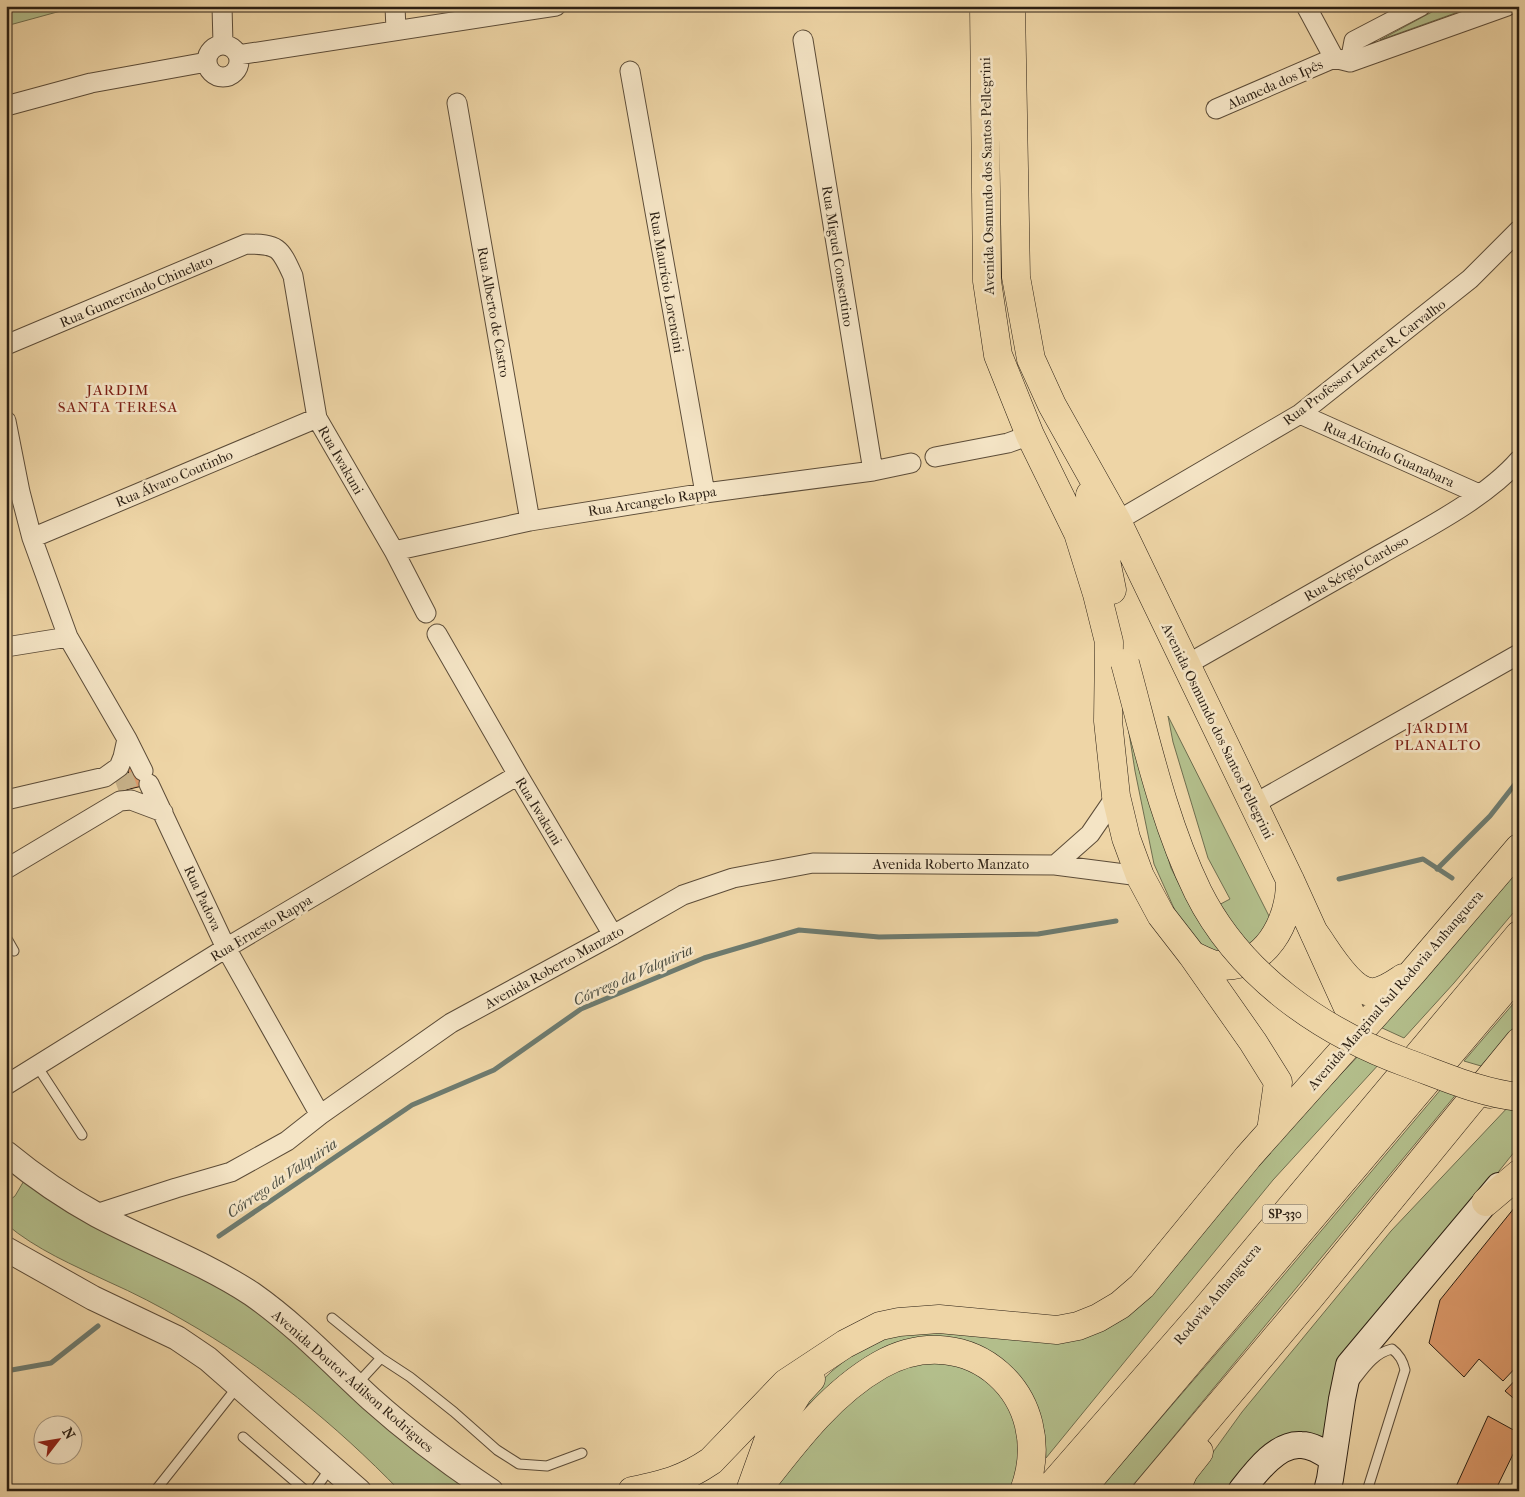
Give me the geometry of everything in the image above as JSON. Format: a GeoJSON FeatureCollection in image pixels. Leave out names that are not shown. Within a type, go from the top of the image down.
{"type":"FeatureCollection","features":[{"type":"Feature","properties":{"kind":"main road","name":"Avenida Osmundo dos Santos Pellegrini"},"geometry":{"type":"LineString","coordinates":[[984,6],[987,281],[998,355],[1030,435],[1078,533],[1098,594],[1125,662]]}},
{"type":"Feature","properties":{"kind":"main road","name":"Avenida Osmundo dos Santos Pellegrini"},"geometry":{"type":"LineString","coordinates":[[1011,6],[1016,277],[1031,359],[1052,405],[1117,521],[1290,880],[1359,1032]]}},
{"type":"Feature","properties":{"kind":"main road","name":"Avenida Osmundo dos Santos Pellegrini"},"geometry":{"type":"LineString","coordinates":[[1068,434],[1100,526],[1125,662]]}},
{"type":"Feature","properties":{"kind":"main road","name":"Avenida Osmundo dos Santos Pellegrini"},"geometry":{"type":"LineString","coordinates":[[1098,594],[1109,642],[1108,721],[1116,796],[1126,838],[1140,876],[1161,915],[1192,955],[1253,1042],[1278,1082],[1271,1131]]}},
{"type":"Feature","properties":{"kind":"main road"},"geometry":{"type":"LineString","coordinates":[[1125,662],[1159,791],[1179,850],[1199,894],[1235,948],[1263,978],[1290,1000],[1315,1018],[1376,1052],[1474,1088],[1519,1097]]}},
{"type":"Feature","properties":{"kind":"main road","name":"Avenida Marginal Sul Rodovia Anhanguera"},"geometry":{"type":"LineString","coordinates":[[845,1344],[880,1326],[918,1320],[940,1319],[1057,1330],[1078,1326],[1098,1318],[1120,1305],[1142,1286],[1271,1131],[1413,972],[1519,848]]}},
{"type":"Feature","properties":{"kind":"main road"},"geometry":{"type":"LineString","coordinates":[[1192,955],[1216,965],[1234,964],[1247,960],[1261,952],[1280,927],[1285,916],[1290,894],[1290,880]]}},
{"type":"Feature","properties":{"kind":"main road"},"geometry":{"type":"LineString","coordinates":[[1315,934],[1347,978],[1360,989],[1373,992],[1388,988],[1413,972]]}},
{"type":"Feature","properties":{"kind":"main road","name":"Rodovia Anhanguera"},"geometry":{"type":"LineString","coordinates":[[1047,1491],[1210,1303],[1519,935]]}},
{"type":"Feature","properties":{"kind":"main road","name":"Rodovia Anhanguera"},"geometry":{"type":"LineString","coordinates":[[1080,1491],[1519,972]]}},
{"type":"Feature","properties":{"kind":"main road"},"geometry":{"type":"LineString","coordinates":[[1147,1491],[1312,1295],[1519,1042]]}},
{"type":"Feature","properties":{"kind":"main road"},"geometry":{"type":"LineString","coordinates":[[1407,1179],[1519,1064]]}},
{"type":"Feature","properties":{"kind":"main road"},"geometry":{"type":"LineString","coordinates":[[1327,1491],[1342,1400],[1350,1365],[1519,1163]]}},
{"type":"Feature","properties":{"kind":"main road"},"geometry":{"type":"LineString","coordinates":[[1486,1202],[1519,1174]]}},
{"type":"Feature","properties":{"kind":"main road"},"geometry":{"type":"LineString","coordinates":[[1175,1491],[1184,1471],[1312,1295]]}},
{"type":"Feature","properties":{"kind":"main road"},"geometry":{"type":"LineString","coordinates":[[632,1491],[678,1480],[711,1461],[786,1384],[845,1344]]}},
{"type":"Feature","properties":{"kind":"main road"},"geometry":{"type":"LineString","coordinates":[[750,1491],[768,1441],[793,1401],[845,1344]]}},
{"type":"Feature","properties":{"kind":"main road"},"geometry":{"type":"LineString","coordinates":[[756,1491],[795,1441],[821,1412],[863,1376],[897,1357],[913,1352],[930,1350],[952,1351],[972,1356],[990,1367],[1016,1395],[1030,1425],[1032,1442],[1029,1474],[1024,1491]]}},
{"type":"Feature","properties":{"kind":"main road"},"geometry":{"type":"LineString","coordinates":[[1241,1491],[1275,1453],[1288,1446],[1302,1444],[1318,1450],[1333,1459]]}},
{"type":"Feature","properties":{"kind":"street"},"geometry":{"type":"LineString","coordinates":[[222,6],[223,44]]}},
{"type":"Feature","properties":{"kind":"street"},"geometry":{"type":"LineString","coordinates":[[395,6],[396,30]]}},
{"type":"Feature","properties":{"kind":"street"},"geometry":{"type":"LineString","coordinates":[[238,55],[396,30],[475,12],[556,6]]}},
{"type":"Feature","properties":{"kind":"street","name":"Alameda dos Ipês"},"geometry":{"type":"LineString","coordinates":[[1306,6],[1342,60]]}},
{"type":"Feature","properties":{"kind":"street"},"geometry":{"type":"LineString","coordinates":[[1342,60],[1354,41],[1421,6]]}},
{"type":"Feature","properties":{"kind":"street","name":"Alameda dos Ipês"},"geometry":{"type":"LineString","coordinates":[[1216,109],[1342,60],[1507,6]]}},
{"type":"Feature","properties":{"kind":"street","name":"Rua Miguel Consentino"},"geometry":{"type":"LineString","coordinates":[[803,40],[872,472]]}},
{"type":"Feature","properties":{"kind":"street"},"geometry":{"type":"LineString","coordinates":[[223,44],[232,47],[238,55],[239,60],[236,70],[227,77],[216,75],[206,62],[210,51],[223,44]]}},
{"type":"Feature","properties":{"kind":"street"},"geometry":{"type":"LineString","coordinates":[[6,106],[91,83],[206,62]]}},
{"type":"Feature","properties":{"kind":"street","name":"Rua Maurício Lorencini"},"geometry":{"type":"LineString","coordinates":[[630,71],[705,493]]}},
{"type":"Feature","properties":{"kind":"street","name":"Rua Alberto de Castro"},"geometry":{"type":"LineString","coordinates":[[457,103],[530,521]]}},
{"type":"Feature","properties":{"kind":"street","name":"Rua Professor Laerte R. Carvalho"},"geometry":{"type":"LineString","coordinates":[[1117,521],[1300,414],[1470,279],[1519,230]]}},
{"type":"Feature","properties":{"kind":"street","name":"Rua Gumercindo Chinelato"},"geometry":{"type":"LineString","coordinates":[[6,346],[246,244],[268,244]]}},
{"type":"Feature","properties":{"kind":"street","name":"Rua Iwakuni"},"geometry":{"type":"LineString","coordinates":[[268,244],[283,254],[293,276],[317,418],[394,551],[426,613]]}},
{"type":"Feature","properties":{"kind":"street","name":"Rua Alcindo Guanabara"},"geometry":{"type":"LineString","coordinates":[[1300,414],[1479,494]]}},
{"type":"Feature","properties":{"kind":"street","name":"Rua Álvaro Coutinho"},"geometry":{"type":"LineString","coordinates":[[32,538],[317,418]]}},
{"type":"Feature","properties":{"kind":"street","name":"Rua Padova"},"geometry":{"type":"LineString","coordinates":[[6,421],[13,494],[32,538],[68,637],[146,778],[226,948],[320,1115]]}},
{"type":"Feature","properties":{"kind":"street"},"geometry":{"type":"LineString","coordinates":[[935,457],[1008,443],[1030,435]]}},
{"type":"Feature","properties":{"kind":"street","name":"Rua Sérgio Cardoso"},"geometry":{"type":"LineString","coordinates":[[1186,665],[1436,522],[1479,494],[1508,472],[1519,460]]}},
{"type":"Feature","properties":{"kind":"street","name":"Rua Arcangelo Rappa"},"geometry":{"type":"LineString","coordinates":[[394,551],[530,521],[705,493],[872,472],[911,463]]}},
{"type":"Feature","properties":{"kind":"street","name":"Rua Iwakuni"},"geometry":{"type":"LineString","coordinates":[[437,634],[613,935]]}},
{"type":"Feature","properties":{"kind":"street"},"geometry":{"type":"LineString","coordinates":[[6,647],[68,637]]}},
{"type":"Feature","properties":{"kind":"street"},"geometry":{"type":"LineString","coordinates":[[1254,804],[1519,654]]}},
{"type":"Feature","properties":{"kind":"street"},"geometry":{"type":"LineString","coordinates":[[6,869],[120,801],[126,739]]}},
{"type":"Feature","properties":{"kind":"street","name":"Rua Ernesto Rappa"},"geometry":{"type":"LineString","coordinates":[[6,1085],[226,948],[518,775]]}},
{"type":"Feature","properties":{"kind":"street"},"geometry":{"type":"LineString","coordinates":[[6,800],[121,782],[163,812]]}},
{"type":"Feature","properties":{"kind":"street"},"geometry":{"type":"LineString","coordinates":[[1054,865],[1090,834],[1116,796]]}},
{"type":"Feature","properties":{"kind":"street","name":"Avenida Roberto Manzato"},"geometry":{"type":"LineString","coordinates":[[96,1214],[231,1172],[286,1141],[451,1023],[683,895],[733,878],[813,863],[1054,865],[1140,876]]}},
{"type":"Feature","properties":{"kind":"street","name":"Avenida Doutor Adilson Rodrigues"},"geometry":{"type":"LineString","coordinates":[[7,1160],[96,1214],[204,1266],[251,1294],[300,1331],[411,1434],[491,1491]]}},
{"type":"Feature","properties":{"kind":"street"},"geometry":{"type":"LineString","coordinates":[[6,1249],[93,1298],[177,1338],[208,1359],[359,1491]]}},
{"type":"Feature","properties":{"kind":"lane"},"geometry":{"type":"LineString","coordinates":[[6,937],[14,951]]}},
{"type":"Feature","properties":{"kind":"lane"},"geometry":{"type":"LineString","coordinates":[[37,1066],[82,1135]]}},
{"type":"Feature","properties":{"kind":"lane"},"geometry":{"type":"LineString","coordinates":[[332,1318],[381,1358],[410,1376],[497,1450],[519,1464],[546,1466],[582,1453]]}},
{"type":"Feature","properties":{"kind":"lane"},"geometry":{"type":"LineString","coordinates":[[1342,1400],[1372,1360],[1382,1351],[1392,1349],[1398,1354],[1403,1362],[1404,1370],[1367,1491]]}},
{"type":"Feature","properties":{"kind":"lane"},"geometry":{"type":"LineString","coordinates":[[356,1385],[381,1358]]}},
{"type":"Feature","properties":{"kind":"lane"},"geometry":{"type":"LineString","coordinates":[[155,1491],[238,1386]]}},
{"type":"Feature","properties":{"kind":"lane"},"geometry":{"type":"LineString","coordinates":[[243,1438],[306,1491]]}},
{"type":"Feature","properties":{"kind":"lane"},"geometry":{"type":"LineString","coordinates":[[314,1491],[331,1467]]}},
{"type":"Feature","properties":{"kind":"green space"},"geometry":{"type":"Polygon","coordinates":[[[6,6],[79,6],[6,26],[6,6]]]}},
{"type":"Feature","properties":{"kind":"green space"},"geometry":{"type":"Polygon","coordinates":[[[1443,6],[1475,6],[1380,40],[1443,6]]]}},
{"type":"Feature","properties":{"kind":"green space"},"geometry":{"type":"Polygon","coordinates":[[[1168,716],[1270,918],[1259,937],[1246,947],[1238,950],[1208,956],[1182,926],[1154,864],[1135,771],[1127,720],[1171,868],[1196,917],[1230,899],[1208,858],[1173,742],[1168,716]]]}},
{"type":"Feature","properties":{"kind":"green space"},"geometry":{"type":"Polygon","coordinates":[[[1519,864],[1519,906],[1454,983],[1404,1038],[1380,1027],[1519,864]]]}},
{"type":"Feature","properties":{"kind":"green space"},"geometry":{"type":"Polygon","coordinates":[[[1519,997],[1519,1023],[1481,1066],[1464,1061],[1519,997]]]}},
{"type":"Feature","properties":{"kind":"green space"},"geometry":{"type":"Polygon","coordinates":[[[1361,1053],[1380,1063],[1273,1180],[1046,1458],[1044,1431],[1031,1395],[956,1342],[789,1424],[812,1390],[832,1371],[852,1355],[879,1340],[901,1333],[929,1330],[1023,1338],[1152,1286],[1306,1111],[1361,1053]]]}},
{"type":"Feature","properties":{"kind":"green space"},"geometry":{"type":"Polygon","coordinates":[[[1442,1088],[1458,1092],[1128,1491],[1098,1491],[1272,1289],[1442,1088]]]}},
{"type":"Feature","properties":{"kind":"green space"},"geometry":{"type":"Polygon","coordinates":[[[1510,1105],[1519,1106],[1519,1146],[1348,1360],[1329,1444],[1316,1438],[1233,1491],[1189,1491],[1203,1466],[1242,1412],[1391,1231],[1510,1105]]]}},
{"type":"Feature","properties":{"kind":"green space"},"geometry":{"type":"Polygon","coordinates":[[[25,1179],[203,1269],[485,1491],[400,1491],[350,1442],[298,1398],[242,1357],[165,1310],[30,1242],[6,1224],[6,1203],[15,1196],[25,1179]]]}},
{"type":"Feature","properties":{"kind":"green space"},"geometry":{"type":"Polygon","coordinates":[[[911,1360],[953,1361],[986,1377],[1021,1422],[1015,1491],[770,1491],[784,1471],[866,1384],[911,1360]]]}},
{"type":"Feature","properties":{"kind":"building"},"geometry":{"type":"Polygon","coordinates":[[[139,765],[151,784],[121,791],[117,776],[129,774],[127,768],[139,765]]]}},
{"type":"Feature","properties":{"kind":"building"},"geometry":{"type":"Polygon","coordinates":[[[1519,1202],[1519,1364],[1503,1381],[1479,1359],[1464,1377],[1429,1343],[1440,1300],[1519,1202]]]}},
{"type":"Feature","properties":{"kind":"building"},"geometry":{"type":"Polygon","coordinates":[[[1519,1376],[1519,1403],[1505,1391],[1519,1376]]]}},
{"type":"Feature","properties":{"kind":"building"},"geometry":{"type":"Polygon","coordinates":[[[1488,1416],[1519,1433],[1519,1442],[1495,1491],[1454,1491],[1488,1416]]]}},
{"type":"Feature","properties":{"kind":"waterway"},"geometry":{"type":"LineString","coordinates":[[1437,869],[1490,816],[1519,779]]}},
{"type":"Feature","properties":{"kind":"waterway","name":"Córrego da Valquiria"},"geometry":{"type":"LineString","coordinates":[[1339,879],[1423,859],[1452,878]]}},
{"type":"Feature","properties":{"kind":"waterway","name":"Córrego da Valquiria"},"geometry":{"type":"LineString","coordinates":[[219,1236],[412,1105],[494,1070],[581,1009],[704,958],[799,930],[879,937],[1038,934],[1116,921]]}},
{"type":"Feature","properties":{"kind":"waterway","name":"Córrego da Valquiria"},"geometry":{"type":"LineString","coordinates":[[6,1371],[51,1363],[98,1326]]}},
{"type":"Feature","properties":{"kind":"tunnel"},"geometry":{"type":"LineString","coordinates":[[123,775],[128,789]]}},
{"type":"Feature","properties":{"kind":"district","name":"JARDIM SANTA TERESA"},"geometry":{"type":"Point","coordinates":[118,398]}},
{"type":"Feature","properties":{"kind":"district","name":"JARDIM PLANALTO"},"geometry":{"type":"Point","coordinates":[1438,736]}}]}
